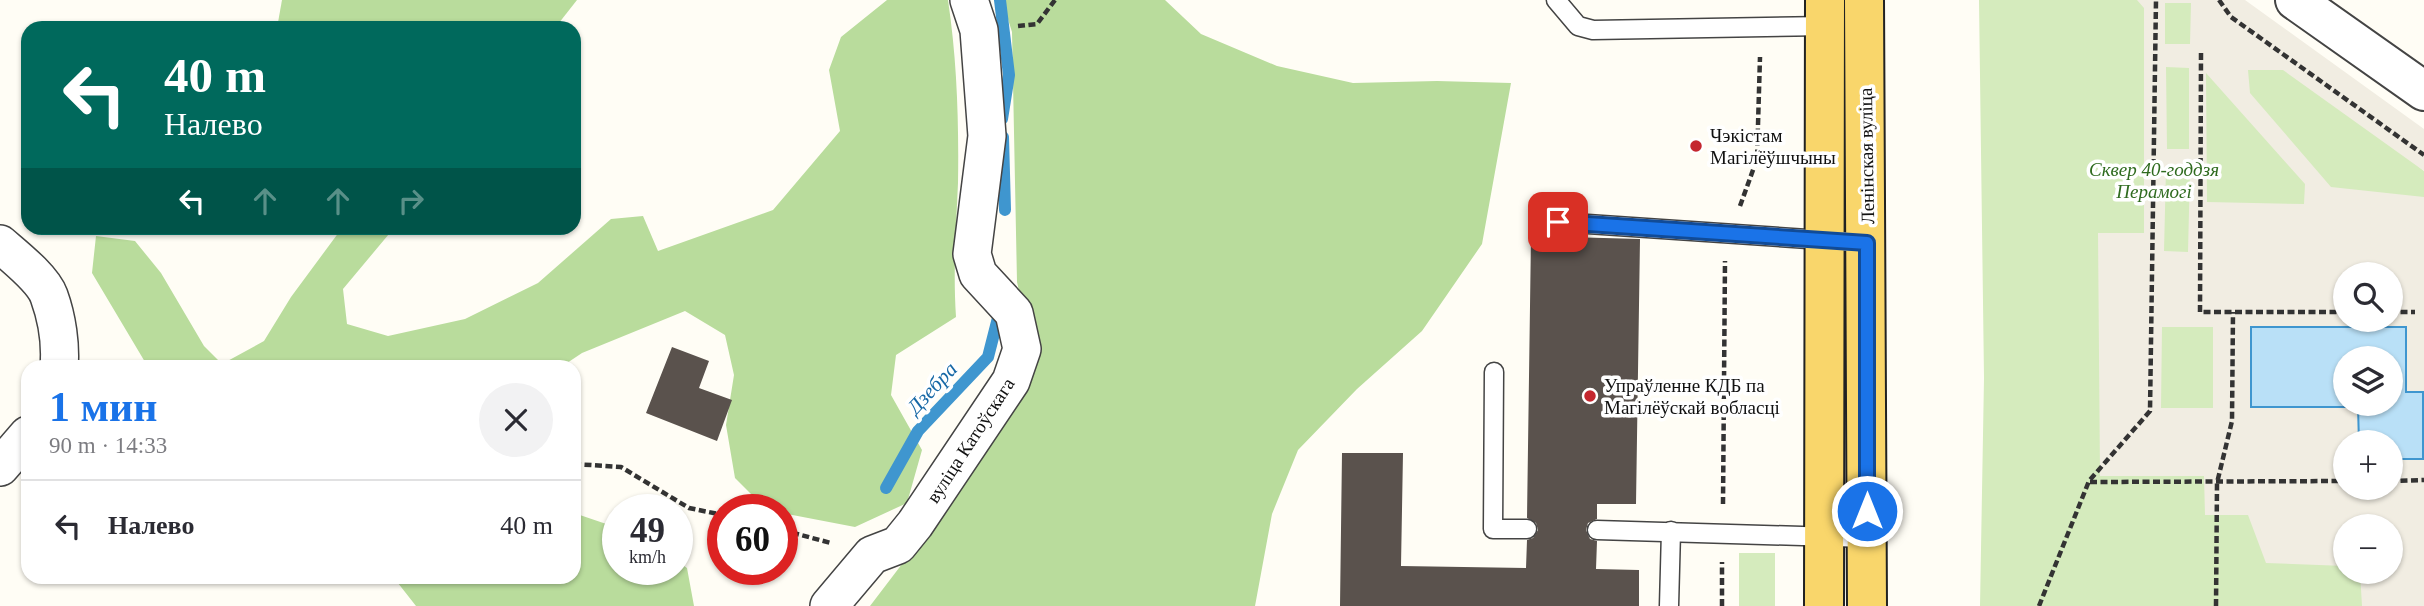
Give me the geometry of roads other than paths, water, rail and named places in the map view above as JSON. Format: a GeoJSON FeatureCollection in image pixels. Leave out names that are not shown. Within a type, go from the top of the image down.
{"type":"FeatureCollection","features":[{"type":"Feature","properties":{"kind":"main road","name":"Ленінская вуліца"},"geometry":{"type":"LineString","coordinates":[[1824,606],[1825,13]]}},
{"type":"Feature","properties":{"kind":"main road","name":"Ленінская вуліца"},"geometry":{"type":"LineString","coordinates":[[1864,13],[1867,606]]}},
{"type":"Feature","properties":{"kind":"street","name":"вуліца Катоўскага"},"geometry":{"type":"LineString","coordinates":[[829,606],[872,555],[898,545],[915,524],[1011,381],[1022,349],[1014,313],[978,274],[972,254],[988,136],[979,30],[969,0]]}},
{"type":"Feature","properties":{"kind":"street"},"geometry":{"type":"LineString","coordinates":[[2295,0],[2424,90]]}},
{"type":"Feature","properties":{"kind":"street"},"geometry":{"type":"LineString","coordinates":[[11,254],[49,294],[60,360]]}},
{"type":"Feature","properties":{"kind":"street"},"geometry":{"type":"LineString","coordinates":[[0,467],[21,443]]}},
{"type":"Feature","properties":{"kind":"lane"},"geometry":{"type":"LineString","coordinates":[[1556,0],[1578,26],[1593,30],[1761,26],[1825,13],[1864,13]]}},
{"type":"Feature","properties":{"kind":"lane"},"geometry":{"type":"LineString","coordinates":[[1558,222],[1867,243]]}},
{"type":"Feature","properties":{"kind":"lane"},"geometry":{"type":"LineString","coordinates":[[1493,372],[1493,529],[1527,529]]}},
{"type":"Feature","properties":{"kind":"lane"},"geometry":{"type":"LineString","coordinates":[[1597,530],[1867,537]]}},
{"type":"Feature","properties":{"kind":"lane"},"geometry":{"type":"LineString","coordinates":[[1669,606],[1671,531]]}},
{"type":"Feature","properties":{"kind":"water"},"geometry":{"type":"Polygon","coordinates":[[[2251,327],[2333,327],[2333,332],[2403,332],[2403,327],[2406,327],[2406,392],[2423,392],[2423,459],[2403,459],[2403,430],[2359,430],[2358,416],[2403,416],[2403,346],[2333,346],[2333,407],[2251,407],[2251,327]]]}},
{"type":"Feature","properties":{"kind":"waterway","name":"Дзебра"},"geometry":{"type":"LineString","coordinates":[[1000,0],[1009,75],[1002,119]]}},
{"type":"Feature","properties":{"kind":"waterway","name":"Дзебра"},"geometry":{"type":"LineString","coordinates":[[1003,137],[1005,210]]}},
{"type":"Feature","properties":{"kind":"waterway","name":"Дзебра"},"geometry":{"type":"LineString","coordinates":[[886,488],[918,431],[988,357],[999,314]]}},
{"type":"Feature","properties":{"kind":"place","name":"Чэкістам Магілёўшчыны"},"geometry":{"type":"Point","coordinates":[1696,146]}},
{"type":"Feature","properties":{"kind":"place","name":"Упраўленне КДБ па Магілёўскай вобласці"},"geometry":{"type":"Point","coordinates":[1590,396]}},
{"type":"Feature","properties":{"kind":"park label","name":"Сквер 40-годдзя Перамогі"},"geometry":{"type":"Point","coordinates":[2154,180]}}]}
